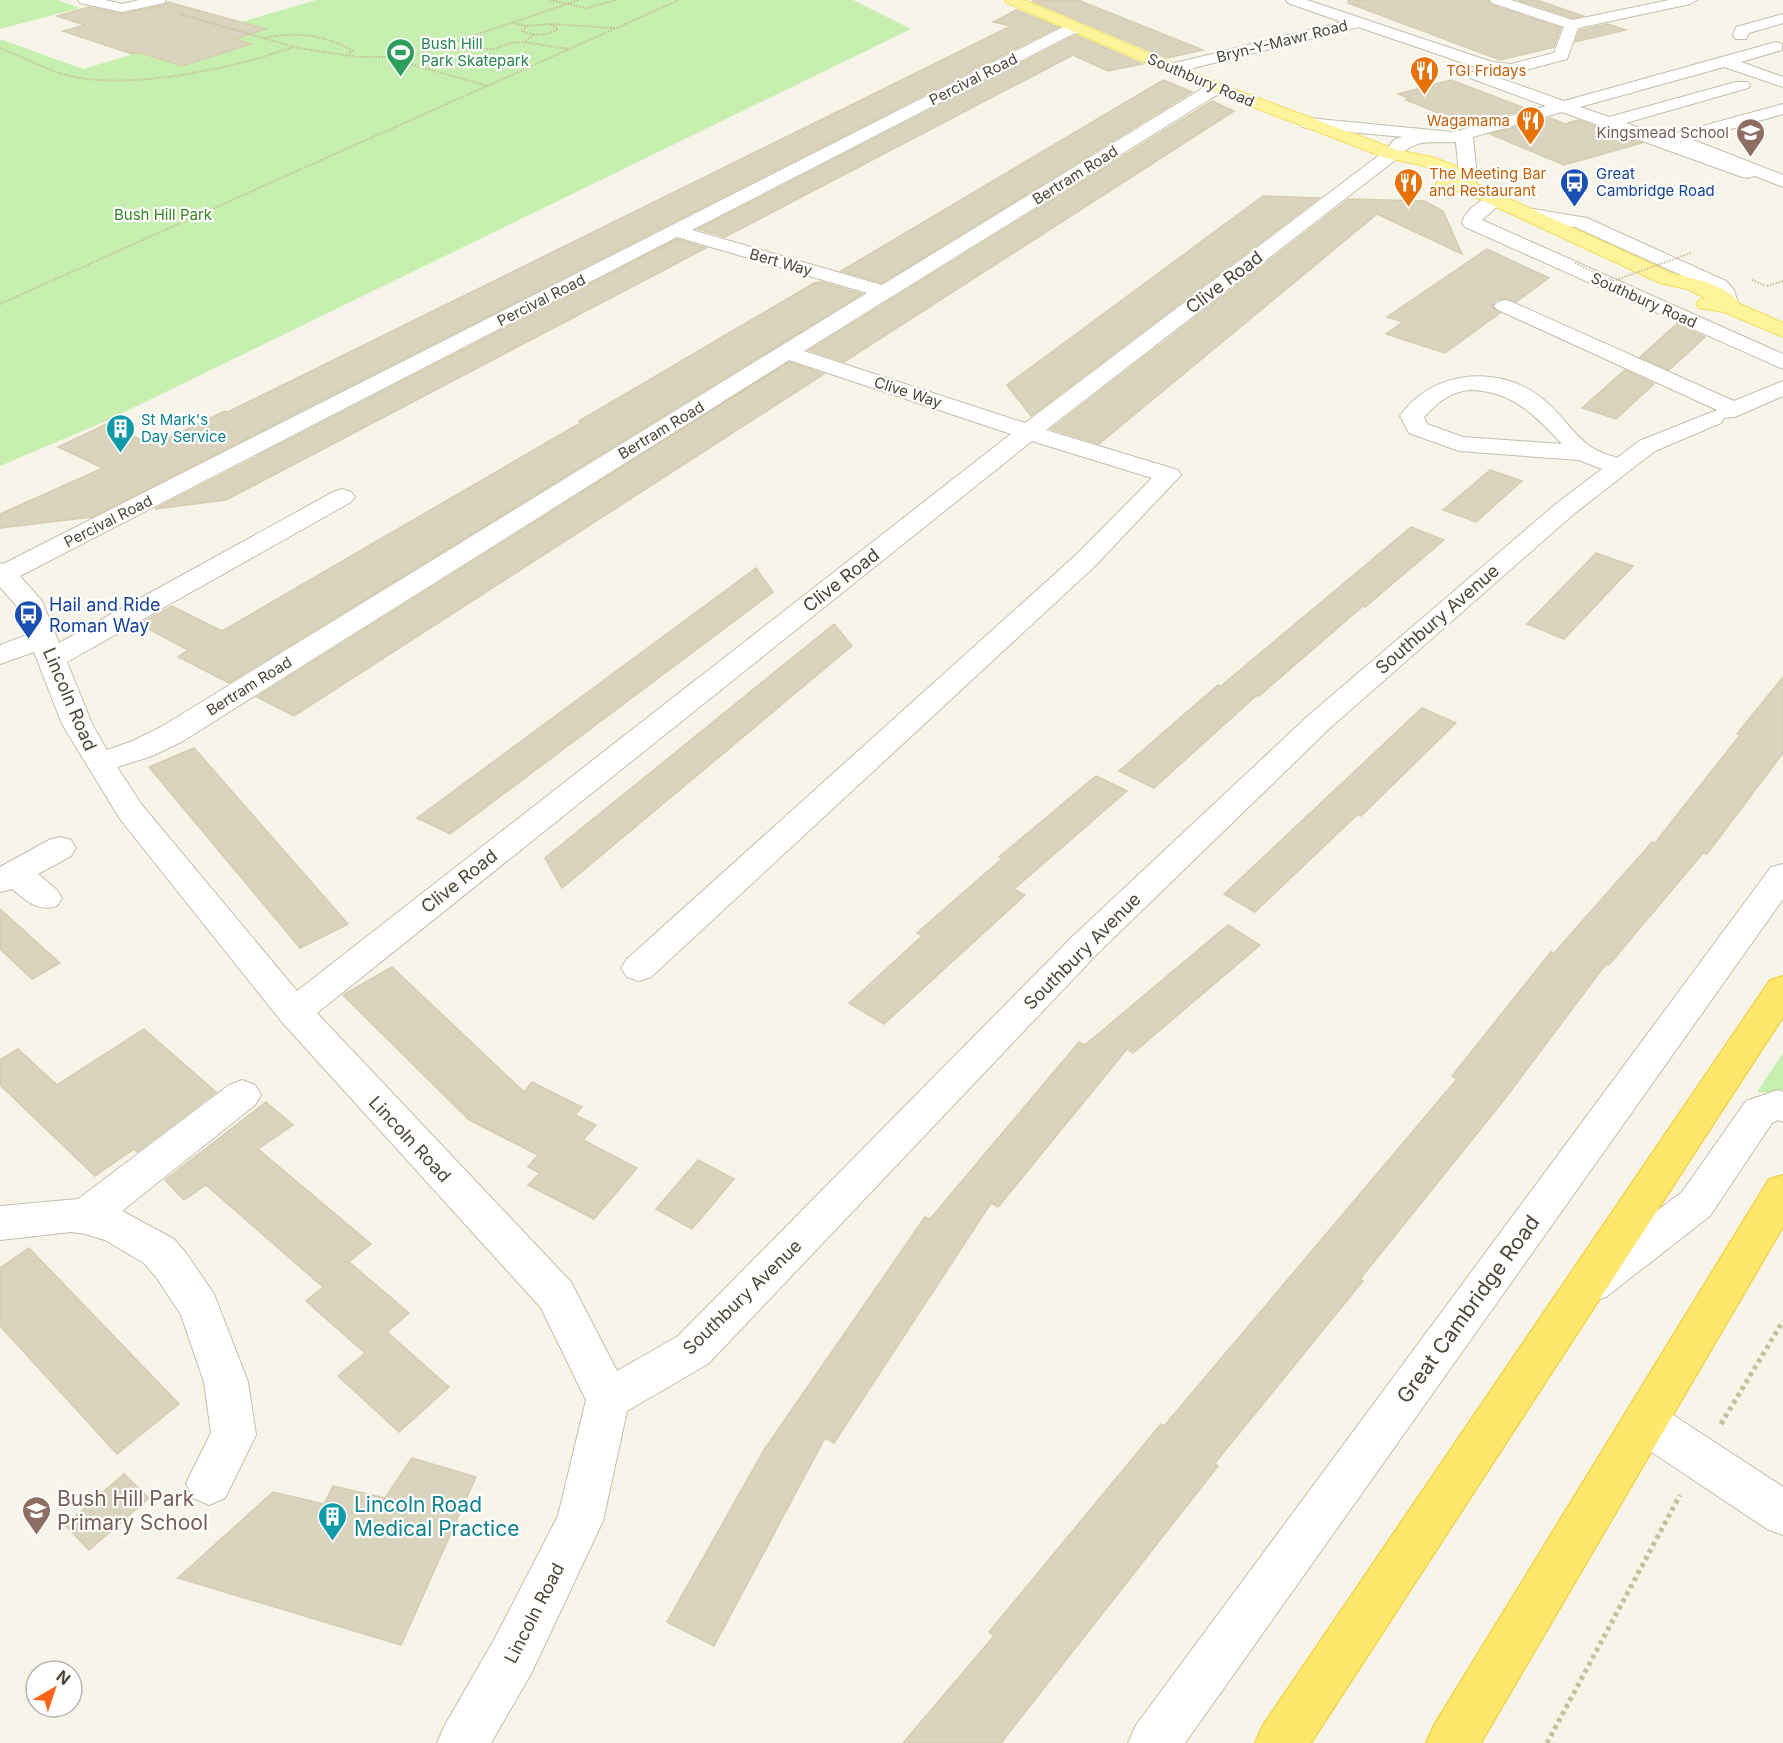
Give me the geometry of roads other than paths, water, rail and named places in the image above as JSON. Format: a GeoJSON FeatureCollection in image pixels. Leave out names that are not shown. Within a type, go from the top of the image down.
{"type":"FeatureCollection","features":[{"type":"Feature","properties":{"kind":"highway"},"geometry":{"type":"LineString","coordinates":[[1281,1743],[1783,989]]}},
{"type":"Feature","properties":{"kind":"highway"},"geometry":{"type":"LineString","coordinates":[[1452,1743],[1783,1191]]}},
{"type":"Feature","properties":{"kind":"main road","name":"Southbury Road"},"geometry":{"type":"LineString","coordinates":[[1012,0],[1220,89],[1392,154],[1401,169],[1425,179],[1438,184],[1468,182],[1497,199],[1667,279],[1672,291],[1701,303],[1728,303],[1783,331]]}},
{"type":"Feature","properties":{"kind":"street"},"geometry":{"type":"LineString","coordinates":[[85,0],[122,8],[152,2]]}},
{"type":"Feature","properties":{"kind":"street"},"geometry":{"type":"LineString","coordinates":[[1293,0],[1490,67],[1511,69],[1561,56],[1575,18]]}},
{"type":"Feature","properties":{"kind":"street"},"geometry":{"type":"LineString","coordinates":[[1497,0],[1575,18],[1599,21],[1690,0]]}},
{"type":"Feature","properties":{"kind":"street"},"geometry":{"type":"LineString","coordinates":[[1780,49],[1735,37],[1741,30],[1783,18]]}},
{"type":"Feature","properties":{"kind":"street","name":"Bryn-Y-Mawr Road"},"geometry":{"type":"LineString","coordinates":[[1173,68],[1356,23]]}},
{"type":"Feature","properties":{"kind":"street","name":"Percival Road"},"geometry":{"type":"LineString","coordinates":[[2,572],[1068,30],[1078,28]]}},
{"type":"Feature","properties":{"kind":"street"},"geometry":{"type":"LineString","coordinates":[[1382,41],[1748,173]]}},
{"type":"Feature","properties":{"kind":"street"},"geometry":{"type":"LineString","coordinates":[[1308,123],[1429,136],[1459,136],[1691,70],[1780,49]]}},
{"type":"Feature","properties":{"kind":"street"},"geometry":{"type":"LineString","coordinates":[[1753,54],[1783,64]]}},
{"type":"Feature","properties":{"kind":"street"},"geometry":{"type":"LineString","coordinates":[[1661,61],[1756,90],[1783,83]]}},
{"type":"Feature","properties":{"kind":"street"},"geometry":{"type":"LineString","coordinates":[[1723,62],[1783,83]]}},
{"type":"Feature","properties":{"kind":"street"},"geometry":{"type":"LineString","coordinates":[[1607,123],[1742,86]]}},
{"type":"Feature","properties":{"kind":"street","name":"Bertram Road"},"geometry":{"type":"LineString","coordinates":[[99,763],[141,749],[172,734],[508,523],[1209,92],[1220,89]]}},
{"type":"Feature","properties":{"kind":"street"},"geometry":{"type":"LineString","coordinates":[[1783,109],[1676,140],[1783,181]]}},
{"type":"Feature","properties":{"kind":"street","name":"Clive Road"},"geometry":{"type":"LineString","coordinates":[[294,1012],[1028,432],[1392,154],[1401,143],[1429,136]]}},
{"type":"Feature","properties":{"kind":"street"},"geometry":{"type":"LineString","coordinates":[[1392,154],[1443,145],[1459,136]]}},
{"type":"Feature","properties":{"kind":"street"},"geometry":{"type":"LineString","coordinates":[[1459,136],[1468,182]]}},
{"type":"Feature","properties":{"kind":"street","name":"Southbury Road"},"geometry":{"type":"LineString","coordinates":[[1497,199],[1472,219],[1472,223],[1783,362]]}},
{"type":"Feature","properties":{"kind":"street","name":"Southbury Road"},"geometry":{"type":"LineString","coordinates":[[1533,216],[1580,222],[1638,247],[1719,285],[1728,303]]}},
{"type":"Feature","properties":{"kind":"street","name":"Bert Way"},"geometry":{"type":"LineString","coordinates":[[676,231],[885,292]]}},
{"type":"Feature","properties":{"kind":"street"},"geometry":{"type":"LineString","coordinates":[[1505,306],[1724,413],[1783,388]]}},
{"type":"Feature","properties":{"kind":"street","name":"Clive Way"},"geometry":{"type":"LineString","coordinates":[[639,968],[1086,560],[1169,475],[1028,432],[788,352]]}},
{"type":"Feature","properties":{"kind":"street"},"geometry":{"type":"LineString","coordinates":[[1583,453],[1551,419],[1528,399],[1507,389],[1484,383],[1446,387],[1412,416],[1417,428],[1459,444],[1583,453],[1619,467]]}},
{"type":"Feature","properties":{"kind":"street","name":"Southbury Avenue"},"geometry":{"type":"LineString","coordinates":[[608,1399],[693,1350],[1085,945],[1320,721],[1566,508],[1619,467],[1647,446],[1724,413]]}},
{"type":"Feature","properties":{"kind":"street"},"geometry":{"type":"LineString","coordinates":[[0,655],[48,648],[342,497]]}},
{"type":"Feature","properties":{"kind":"street","name":"Lincoln Road"},"geometry":{"type":"LineString","coordinates":[[2,572],[28,601],[77,724],[131,812],[294,1012],[556,1295],[608,1399],[580,1521],[513,1656],[463,1743]]}},
{"type":"Feature","properties":{"kind":"street"},"geometry":{"type":"LineString","coordinates":[[7,877],[60,848]]}},
{"type":"Feature","properties":{"kind":"street","name":"Great Cambridge Road"},"geometry":{"type":"LineString","coordinates":[[1154,1743],[1783,875]]}},
{"type":"Feature","properties":{"kind":"street"},"geometry":{"type":"LineString","coordinates":[[7,877],[45,898]]}},
{"type":"Feature","properties":{"kind":"street"},"geometry":{"type":"LineString","coordinates":[[85,1217],[242,1095]]}},
{"type":"Feature","properties":{"kind":"street"},"geometry":{"type":"LineString","coordinates":[[1582,1290],[1696,1204],[1759,1112],[1778,1106],[1783,1107]]}},
{"type":"Feature","properties":{"kind":"street"},"geometry":{"type":"LineString","coordinates":[[0,1223],[71,1215],[85,1217],[117,1226],[159,1251],[199,1307],[226,1382],[234,1435],[209,1483]]}},
{"type":"Feature","properties":{"kind":"street"},"geometry":{"type":"LineString","coordinates":[[1645,1422],[1783,1514]]}},
{"type":"Feature","properties":{"kind":"place","name":"Bush Hill Park Skatepark"},"geometry":{"type":"Point","coordinates":[400,78]}},
{"type":"Feature","properties":{"kind":"place","name":"TGI Fridays"},"geometry":{"type":"Point","coordinates":[1425,96]}},
{"type":"Feature","properties":{"kind":"place","name":"Wagamama"},"geometry":{"type":"Point","coordinates":[1531,146]}},
{"type":"Feature","properties":{"kind":"place","name":"Kingsmead School"},"geometry":{"type":"Point","coordinates":[1750,158]}},
{"type":"Feature","properties":{"kind":"place","name":"The Meeting Bar and Restaurant"},"geometry":{"type":"Point","coordinates":[1408,208]}},
{"type":"Feature","properties":{"kind":"place","name":"Great Cambridge Road"},"geometry":{"type":"Point","coordinates":[1575,208]}},
{"type":"Feature","properties":{"kind":"place","name":"St Mark's Day Service"},"geometry":{"type":"Point","coordinates":[120,454]}},
{"type":"Feature","properties":{"kind":"place","name":"Hail and Ride Roman Way"},"geometry":{"type":"Point","coordinates":[28,640]}},
{"type":"Feature","properties":{"kind":"place","name":"Bush Hill Park Primary School"},"geometry":{"type":"Point","coordinates":[36,1536]}},
{"type":"Feature","properties":{"kind":"place","name":"Lincoln Road Medical Practice"},"geometry":{"type":"Point","coordinates":[333,1542]}},
{"type":"Feature","properties":{"kind":"park label","name":"Bush Hill Park"},"geometry":{"type":"Point","coordinates":[163,214]}}]}
